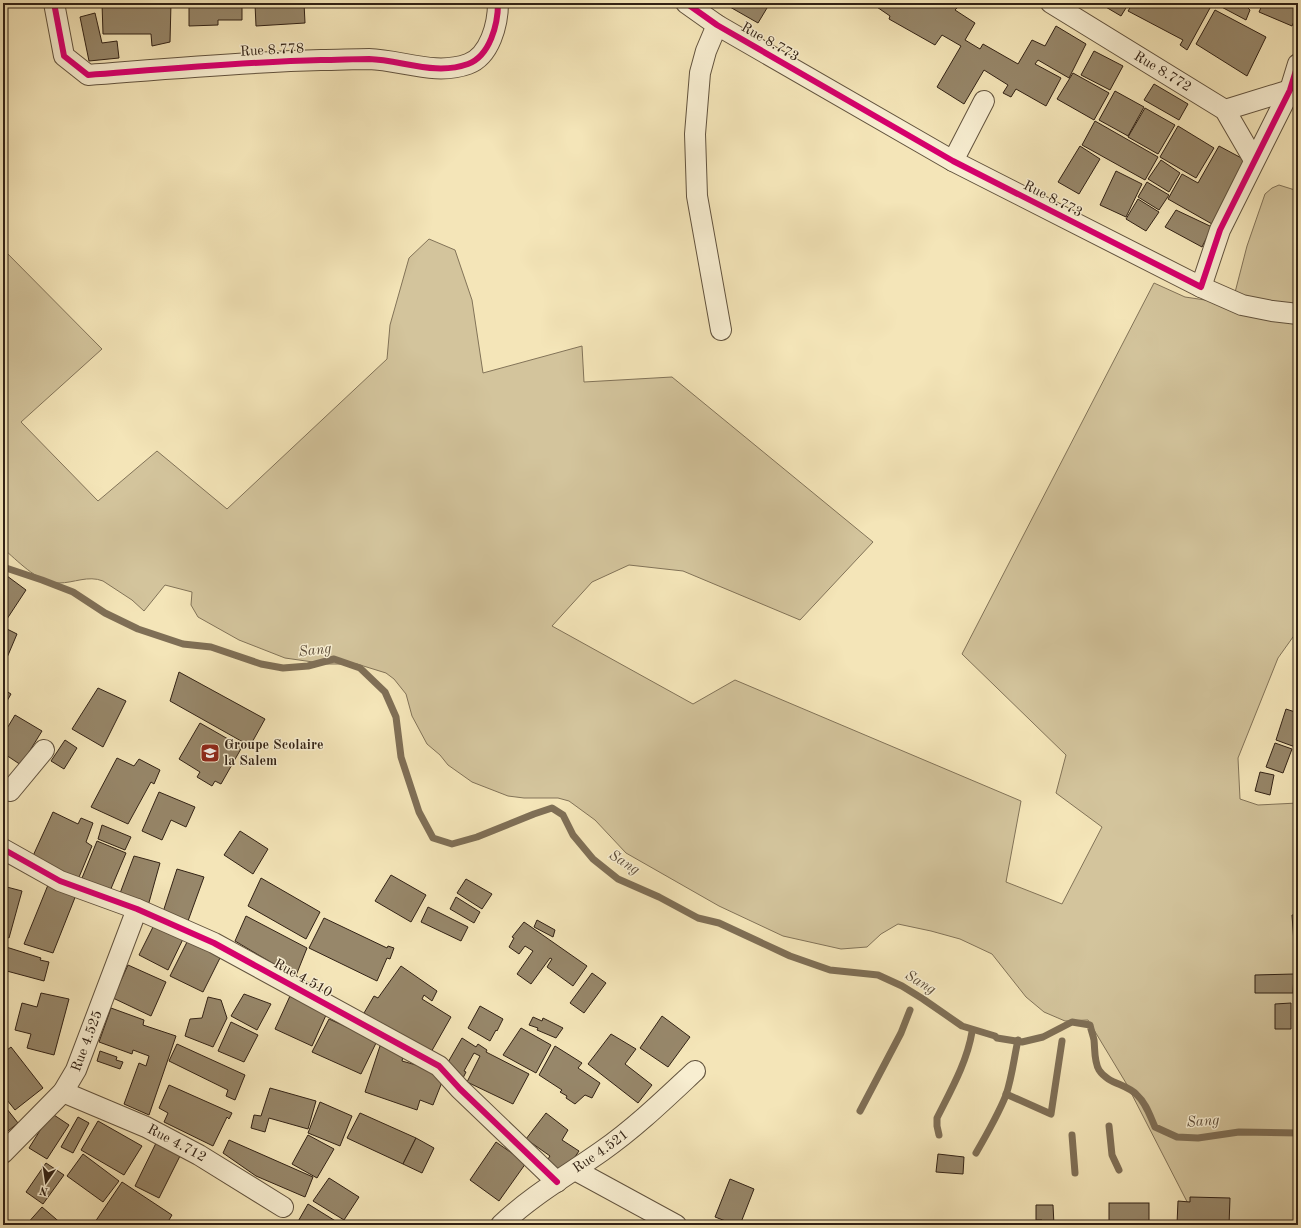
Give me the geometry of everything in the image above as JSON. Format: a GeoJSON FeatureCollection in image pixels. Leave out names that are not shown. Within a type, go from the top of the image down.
{"type":"FeatureCollection","features":[{"type":"Feature","properties":{"kind":"street","name":"Rue 8.778"},"geometry":{"type":"LineString","coordinates":[[54,3],[64,56],[88,75],[266,62],[363,59],[445,69],[469,64],[483,54],[493,35],[498,16],[498,3]]}},
{"type":"Feature","properties":{"kind":"street","name":"Rue 8.773"},"geometry":{"type":"LineString","coordinates":[[686,3],[717,25],[953,161],[1201,288],[1242,305],[1298,314]]}},
{"type":"Feature","properties":{"kind":"street","name":"Rue 8.772"},"geometry":{"type":"LineString","coordinates":[[1051,3],[1225,110],[1254,160]]}},
{"type":"Feature","properties":{"kind":"street"},"geometry":{"type":"LineString","coordinates":[[717,25],[706,51],[700,73],[695,134],[697,196],[721,330]]}},
{"type":"Feature","properties":{"kind":"street"},"geometry":{"type":"LineString","coordinates":[[1201,288],[1220,230],[1254,160],[1294,91],[1298,64]]}},
{"type":"Feature","properties":{"kind":"street"},"geometry":{"type":"LineString","coordinates":[[1225,110],[1294,91]]}},
{"type":"Feature","properties":{"kind":"street"},"geometry":{"type":"LineString","coordinates":[[953,161],[984,101]]}},
{"type":"Feature","properties":{"kind":"street"},"geometry":{"type":"LineString","coordinates":[[5,792],[44,750]]}},
{"type":"Feature","properties":{"kind":"street","name":"Rue 4.510"},"geometry":{"type":"LineString","coordinates":[[3,849],[60,881],[137,909],[214,943],[439,1066],[460,1089],[557,1182]]}},
{"type":"Feature","properties":{"kind":"street","name":"Rue 4.525"},"geometry":{"type":"LineString","coordinates":[[3,1153],[63,1092],[76,1070],[137,909]]}},
{"type":"Feature","properties":{"kind":"street","name":"Rue 4.521"},"geometry":{"type":"LineString","coordinates":[[501,1225],[515,1211],[604,1150],[658,1106],[694,1071]]}},
{"type":"Feature","properties":{"kind":"street","name":"Rue 4.712"},"geometry":{"type":"LineString","coordinates":[[63,1092],[146,1127],[199,1155],[283,1207]]}},
{"type":"Feature","properties":{"kind":"street"},"geometry":{"type":"LineString","coordinates":[[575,1170],[676,1225]]}},
{"type":"Feature","properties":{"kind":"shaded area"},"geometry":{"type":"Polygon","coordinates":[[[1279,185],[1298,191],[1298,630],[1278,658],[1238,758],[1240,799],[1258,805],[1298,803],[1298,1225],[1199,1225],[1126,1083],[1088,1020],[1065,1021],[1044,1012],[1026,997],[992,954],[960,939],[898,924],[881,934],[867,947],[841,949],[783,936],[719,906],[626,853],[595,820],[569,801],[558,798],[524,798],[508,796],[472,782],[448,765],[440,755],[427,744],[412,716],[406,694],[394,679],[386,673],[357,664],[327,664],[285,658],[239,640],[198,617],[191,605],[192,592],[165,585],[144,611],[132,600],[103,581],[97,579],[65,583],[44,580],[24,567],[3,550],[3,249],[102,349],[21,422],[98,501],[157,451],[227,509],[387,359],[390,325],[409,258],[429,239],[455,250],[472,300],[483,373],[582,346],[584,382],[672,377],[873,542],[800,620],[683,571],[629,565],[592,582],[552,626],[693,704],[735,680],[1021,801],[1006,882],[1062,904],[1102,827],[1056,793],[1066,755],[962,654],[1154,283],[1185,297],[1232,304],[1247,246],[1265,194],[1272,188],[1279,185]]]}},
{"type":"Feature","properties":{"kind":"building"},"geometry":{"type":"Polygon","coordinates":[[[102,3],[171,3],[170,42],[152,46],[151,34],[103,34],[102,3]]]}},
{"type":"Feature","properties":{"kind":"building"},"geometry":{"type":"Polygon","coordinates":[[[189,3],[242,3],[242,20],[218,20],[218,25],[189,26],[189,3]]]}},
{"type":"Feature","properties":{"kind":"building"},"geometry":{"type":"Polygon","coordinates":[[[247,3],[304,3],[305,23],[256,26],[255,4],[247,3]]]}},
{"type":"Feature","properties":{"kind":"building"},"geometry":{"type":"Polygon","coordinates":[[[732,3],[770,3],[758,23],[730,7],[732,3]]]}},
{"type":"Feature","properties":{"kind":"building"},"geometry":{"type":"Polygon","coordinates":[[[871,3],[948,3],[957,8],[955,10],[975,23],[965,40],[980,49],[983,44],[1018,64],[1032,40],[1045,46],[1056,26],[1086,44],[1069,78],[1038,60],[1035,64],[1061,78],[1046,106],[1016,89],[1011,97],[1003,93],[1008,85],[984,70],[964,104],[937,87],[961,46],[942,35],[935,45],[889,19],[890,16],[871,3]]]}},
{"type":"Feature","properties":{"kind":"building"},"geometry":{"type":"Polygon","coordinates":[[[1099,3],[1129,3],[1121,16],[1099,3]]]}},
{"type":"Feature","properties":{"kind":"building"},"geometry":{"type":"Polygon","coordinates":[[[1133,3],[1200,3],[1210,8],[1187,50],[1180,45],[1183,40],[1128,11],[1133,3]]]}},
{"type":"Feature","properties":{"kind":"building"},"geometry":{"type":"Polygon","coordinates":[[[1214,3],[1249,3],[1247,7],[1250,10],[1246,20],[1214,3]]]}},
{"type":"Feature","properties":{"kind":"building"},"geometry":{"type":"Polygon","coordinates":[[[1263,3],[1298,3],[1298,12],[1292,26],[1259,12],[1263,3]]]}},
{"type":"Feature","properties":{"kind":"building"},"geometry":{"type":"Polygon","coordinates":[[[1215,10],[1266,37],[1247,76],[1196,44],[1215,10]]]}},
{"type":"Feature","properties":{"kind":"building"},"geometry":{"type":"Polygon","coordinates":[[[95,13],[102,43],[117,41],[119,58],[89,61],[80,17],[95,13]]]}},
{"type":"Feature","properties":{"kind":"building"},"geometry":{"type":"Polygon","coordinates":[[[1094,51],[1123,66],[1110,90],[1081,75],[1094,51]]]}},
{"type":"Feature","properties":{"kind":"building"},"geometry":{"type":"Polygon","coordinates":[[[1073,73],[1109,93],[1094,120],[1057,99],[1073,73]]]}},
{"type":"Feature","properties":{"kind":"building"},"geometry":{"type":"Polygon","coordinates":[[[1154,84],[1188,104],[1179,120],[1144,100],[1154,84]]]}},
{"type":"Feature","properties":{"kind":"building"},"geometry":{"type":"Polygon","coordinates":[[[1115,91],[1144,107],[1128,136],[1099,120],[1115,91]]]}},
{"type":"Feature","properties":{"kind":"building"},"geometry":{"type":"Polygon","coordinates":[[[1145,108],[1175,125],[1158,154],[1128,137],[1145,108]]]}},
{"type":"Feature","properties":{"kind":"building"},"geometry":{"type":"Polygon","coordinates":[[[1095,121],[1158,157],[1145,180],[1082,145],[1095,121]]]}},
{"type":"Feature","properties":{"kind":"building"},"geometry":{"type":"Polygon","coordinates":[[[1178,126],[1214,148],[1196,178],[1160,157],[1178,126]]]}},
{"type":"Feature","properties":{"kind":"building"},"geometry":{"type":"Polygon","coordinates":[[[1080,146],[1100,159],[1079,194],[1058,182],[1080,146]]]}},
{"type":"Feature","properties":{"kind":"building"},"geometry":{"type":"Polygon","coordinates":[[[1219,146],[1247,161],[1212,224],[1168,199],[1182,174],[1198,183],[1219,146]]]}},
{"type":"Feature","properties":{"kind":"building"},"geometry":{"type":"Polygon","coordinates":[[[1161,160],[1180,173],[1169,192],[1148,179],[1161,160]]]}},
{"type":"Feature","properties":{"kind":"building"},"geometry":{"type":"Polygon","coordinates":[[[1116,171],[1142,184],[1126,217],[1100,205],[1116,171]]]}},
{"type":"Feature","properties":{"kind":"building"},"geometry":{"type":"Polygon","coordinates":[[[1147,182],[1169,195],[1159,210],[1138,197],[1147,182]]]}},
{"type":"Feature","properties":{"kind":"building"},"geometry":{"type":"Polygon","coordinates":[[[1138,199],[1159,212],[1146,231],[1126,219],[1138,199]]]}},
{"type":"Feature","properties":{"kind":"building"},"geometry":{"type":"Polygon","coordinates":[[[1176,210],[1212,227],[1202,247],[1165,227],[1176,210]]]}},
{"type":"Feature","properties":{"kind":"building"},"geometry":{"type":"Polygon","coordinates":[[[3,573],[26,590],[3,625],[3,573]]]}},
{"type":"Feature","properties":{"kind":"building"},"geometry":{"type":"Polygon","coordinates":[[[3,627],[17,634],[3,667],[3,627]]]}},
{"type":"Feature","properties":{"kind":"building"},"geometry":{"type":"Polygon","coordinates":[[[179,672],[265,719],[250,746],[170,701],[179,672]]]}},
{"type":"Feature","properties":{"kind":"building"},"geometry":{"type":"Polygon","coordinates":[[[98,688],[126,701],[103,747],[72,729],[98,688]]]}},
{"type":"Feature","properties":{"kind":"building"},"geometry":{"type":"Polygon","coordinates":[[[3,689],[11,694],[3,708],[3,689]]]}},
{"type":"Feature","properties":{"kind":"building"},"geometry":{"type":"Polygon","coordinates":[[[1286,709],[1298,713],[1298,748],[1276,740],[1286,709]]]}},
{"type":"Feature","properties":{"kind":"building"},"geometry":{"type":"Polygon","coordinates":[[[15,715],[42,731],[21,765],[3,753],[3,735],[15,715]]]}},
{"type":"Feature","properties":{"kind":"building","name":"Groupe Scolaire la Salem"},"geometry":{"type":"Polygon","coordinates":[[[200,723],[242,747],[221,784],[215,781],[212,786],[197,777],[200,772],[179,759],[200,723]]]}},
{"type":"Feature","properties":{"kind":"building"},"geometry":{"type":"Polygon","coordinates":[[[65,740],[77,748],[64,769],[51,761],[65,740]]]}},
{"type":"Feature","properties":{"kind":"building"},"geometry":{"type":"Polygon","coordinates":[[[1275,743],[1292,749],[1283,773],[1266,767],[1275,743]]]}},
{"type":"Feature","properties":{"kind":"building"},"geometry":{"type":"Polygon","coordinates":[[[117,758],[134,766],[139,759],[160,770],[154,784],[151,782],[128,824],[91,807],[117,758]]]}},
{"type":"Feature","properties":{"kind":"building"},"geometry":{"type":"Polygon","coordinates":[[[1260,772],[1274,775],[1270,795],[1255,791],[1260,772]]]}},
{"type":"Feature","properties":{"kind":"building"},"geometry":{"type":"Polygon","coordinates":[[[159,792],[195,807],[186,827],[171,820],[162,840],[142,831],[159,792]]]}},
{"type":"Feature","properties":{"kind":"building"},"geometry":{"type":"Polygon","coordinates":[[[53,812],[78,824],[81,818],[93,823],[86,842],[92,846],[77,882],[32,858],[53,812]]]}},
{"type":"Feature","properties":{"kind":"building"},"geometry":{"type":"Polygon","coordinates":[[[102,825],[131,837],[125,850],[98,839],[102,825]]]}},
{"type":"Feature","properties":{"kind":"building"},"geometry":{"type":"Polygon","coordinates":[[[240,831],[268,849],[253,874],[224,855],[240,831]]]}},
{"type":"Feature","properties":{"kind":"building"},"geometry":{"type":"Polygon","coordinates":[[[97,841],[126,853],[110,891],[82,878],[97,841]]]}},
{"type":"Feature","properties":{"kind":"building"},"geometry":{"type":"Polygon","coordinates":[[[134,856],[160,863],[148,906],[119,896],[134,856]]]}},
{"type":"Feature","properties":{"kind":"building"},"geometry":{"type":"Polygon","coordinates":[[[177,869],[204,877],[188,921],[163,912],[177,869]]]}},
{"type":"Feature","properties":{"kind":"building"},"geometry":{"type":"Polygon","coordinates":[[[391,875],[426,895],[411,922],[375,901],[391,875]]]}},
{"type":"Feature","properties":{"kind":"building"},"geometry":{"type":"Polygon","coordinates":[[[261,878],[320,912],[306,939],[248,906],[261,878]]]}},
{"type":"Feature","properties":{"kind":"building"},"geometry":{"type":"Polygon","coordinates":[[[466,879],[492,894],[482,909],[457,893],[466,879]]]}},
{"type":"Feature","properties":{"kind":"building"},"geometry":{"type":"Polygon","coordinates":[[[48,885],[76,895],[53,953],[24,944],[48,885]]]}},
{"type":"Feature","properties":{"kind":"building"},"geometry":{"type":"Polygon","coordinates":[[[3,886],[22,891],[9,938],[6,937],[4,945],[3,945],[3,886]]]}},
{"type":"Feature","properties":{"kind":"building"},"geometry":{"type":"Polygon","coordinates":[[[456,897],[480,912],[474,923],[450,909],[456,897]]]}},
{"type":"Feature","properties":{"kind":"building"},"geometry":{"type":"Polygon","coordinates":[[[428,907],[468,927],[461,941],[421,922],[428,907]]]}},
{"type":"Feature","properties":{"kind":"building"},"geometry":{"type":"Polygon","coordinates":[[[1292,915],[1298,915],[1298,957],[1295,957],[1292,915]]]}},
{"type":"Feature","properties":{"kind":"building"},"geometry":{"type":"Polygon","coordinates":[[[246,916],[307,948],[295,978],[235,941],[246,916]]]}},
{"type":"Feature","properties":{"kind":"building"},"geometry":{"type":"Polygon","coordinates":[[[324,918],[387,948],[388,946],[394,948],[390,959],[387,958],[377,981],[309,948],[324,918]]]}},
{"type":"Feature","properties":{"kind":"building"},"geometry":{"type":"Polygon","coordinates":[[[537,920],[555,930],[553,937],[534,927],[537,920]]]}},
{"type":"Feature","properties":{"kind":"building"},"geometry":{"type":"Polygon","coordinates":[[[156,921],[185,935],[168,970],[139,955],[156,921]]]}},
{"type":"Feature","properties":{"kind":"building"},"geometry":{"type":"Polygon","coordinates":[[[524,922],[587,966],[573,986],[547,967],[552,959],[550,958],[531,984],[517,974],[533,951],[525,946],[519,954],[509,947],[514,938],[512,937],[524,922]]]}},
{"type":"Feature","properties":{"kind":"building"},"geometry":{"type":"Polygon","coordinates":[[[189,938],[222,954],[203,992],[170,976],[189,938]]]}},
{"type":"Feature","properties":{"kind":"building"},"geometry":{"type":"Polygon","coordinates":[[[3,946],[49,962],[44,981],[3,970],[3,946]]]}},
{"type":"Feature","properties":{"kind":"building"},"geometry":{"type":"Polygon","coordinates":[[[128,965],[166,982],[151,1016],[113,998],[128,965]]]}},
{"type":"Feature","properties":{"kind":"building"},"geometry":{"type":"Polygon","coordinates":[[[401,966],[437,991],[432,1001],[424,995],[422,999],[451,1017],[430,1054],[364,1013],[374,996],[378,998],[401,966]]]}},
{"type":"Feature","properties":{"kind":"building"},"geometry":{"type":"Polygon","coordinates":[[[592,973],[606,983],[584,1013],[570,1003],[592,973]]]}},
{"type":"Feature","properties":{"kind":"building"},"geometry":{"type":"Polygon","coordinates":[[[1294,974],[1293,993],[1255,993],[1255,975],[1294,974]]]}},
{"type":"Feature","properties":{"kind":"building"},"geometry":{"type":"Polygon","coordinates":[[[41,993],[69,999],[54,1055],[27,1048],[31,1034],[15,1030],[22,1003],[37,1007],[41,993]]]}},
{"type":"Feature","properties":{"kind":"building"},"geometry":{"type":"Polygon","coordinates":[[[244,994],[271,1004],[257,1030],[231,1016],[244,994]]]}},
{"type":"Feature","properties":{"kind":"building"},"geometry":{"type":"Polygon","coordinates":[[[290,996],[327,1013],[312,1046],[275,1029],[290,996]]]}},
{"type":"Feature","properties":{"kind":"building"},"geometry":{"type":"Polygon","coordinates":[[[208,997],[221,1000],[227,1018],[213,1047],[185,1036],[190,1019],[202,1018],[208,997]]]}},
{"type":"Feature","properties":{"kind":"building"},"geometry":{"type":"Polygon","coordinates":[[[1291,1003],[1291,1029],[1275,1029],[1275,1004],[1291,1003]]]}},
{"type":"Feature","properties":{"kind":"building"},"geometry":{"type":"Polygon","coordinates":[[[480,1006],[503,1019],[490,1041],[468,1028],[480,1006]]]}},
{"type":"Feature","properties":{"kind":"building"},"geometry":{"type":"Polygon","coordinates":[[[111,1008],[144,1020],[143,1025],[176,1036],[149,1115],[124,1104],[139,1063],[146,1066],[149,1056],[133,1050],[132,1054],[99,1042],[111,1008]]]}},
{"type":"Feature","properties":{"kind":"building"},"geometry":{"type":"Polygon","coordinates":[[[662,1016],[690,1037],[668,1067],[640,1048],[662,1016]]]}},
{"type":"Feature","properties":{"kind":"building"},"geometry":{"type":"Polygon","coordinates":[[[533,1017],[542,1021],[543,1018],[563,1028],[556,1038],[537,1030],[538,1028],[529,1025],[533,1017]]]}},
{"type":"Feature","properties":{"kind":"building"},"geometry":{"type":"Polygon","coordinates":[[[329,1019],[377,1041],[361,1074],[312,1052],[329,1019]]]}},
{"type":"Feature","properties":{"kind":"building"},"geometry":{"type":"Polygon","coordinates":[[[231,1022],[258,1035],[244,1062],[218,1051],[231,1022]]]}},
{"type":"Feature","properties":{"kind":"building"},"geometry":{"type":"Polygon","coordinates":[[[521,1028],[551,1045],[536,1073],[503,1055],[521,1028]]]}},
{"type":"Feature","properties":{"kind":"building"},"geometry":{"type":"Polygon","coordinates":[[[611,1034],[636,1049],[625,1064],[652,1085],[638,1103],[588,1064],[611,1034]]]}},
{"type":"Feature","properties":{"kind":"building"},"geometry":{"type":"Polygon","coordinates":[[[462,1038],[476,1047],[478,1044],[487,1050],[486,1052],[529,1074],[513,1104],[467,1082],[480,1056],[474,1053],[464,1071],[466,1072],[461,1082],[447,1064],[462,1038]]]}},
{"type":"Feature","properties":{"kind":"building"},"geometry":{"type":"Polygon","coordinates":[[[177,1044],[245,1075],[235,1100],[226,1096],[228,1090],[169,1061],[177,1044]]]}},
{"type":"Feature","properties":{"kind":"building"},"geometry":{"type":"Polygon","coordinates":[[[380,1046],[404,1052],[402,1061],[430,1069],[444,1077],[433,1105],[420,1100],[417,1110],[365,1092],[380,1046]]]}},
{"type":"Feature","properties":{"kind":"building"},"geometry":{"type":"Polygon","coordinates":[[[555,1046],[582,1063],[578,1068],[600,1083],[592,1098],[585,1095],[575,1104],[566,1098],[567,1096],[560,1092],[562,1090],[539,1075],[555,1046]]]}},
{"type":"Feature","properties":{"kind":"building"},"geometry":{"type":"Polygon","coordinates":[[[11,1047],[43,1088],[15,1110],[3,1095],[3,1053],[11,1047]]]}},
{"type":"Feature","properties":{"kind":"building"},"geometry":{"type":"Polygon","coordinates":[[[100,1051],[117,1057],[116,1060],[123,1062],[120,1069],[97,1061],[100,1051]]]}},
{"type":"Feature","properties":{"kind":"building"},"geometry":{"type":"Polygon","coordinates":[[[169,1085],[232,1113],[229,1119],[227,1117],[213,1146],[164,1122],[168,1113],[159,1108],[169,1085]]]}},
{"type":"Feature","properties":{"kind":"building"},"geometry":{"type":"Polygon","coordinates":[[[270,1088],[316,1101],[308,1129],[269,1118],[265,1132],[251,1128],[254,1115],[261,1116],[270,1088]]]}},
{"type":"Feature","properties":{"kind":"building"},"geometry":{"type":"Polygon","coordinates":[[[320,1102],[352,1116],[340,1146],[308,1133],[320,1102]]]}},
{"type":"Feature","properties":{"kind":"building"},"geometry":{"type":"Polygon","coordinates":[[[3,1104],[18,1123],[3,1135],[3,1104]]]}},
{"type":"Feature","properties":{"kind":"building"},"geometry":{"type":"Polygon","coordinates":[[[51,1113],[69,1125],[47,1159],[29,1148],[51,1113]]]}},
{"type":"Feature","properties":{"kind":"building"},"geometry":{"type":"Polygon","coordinates":[[[360,1113],[416,1138],[403,1164],[347,1138],[360,1113]]]}},
{"type":"Feature","properties":{"kind":"building"},"geometry":{"type":"Polygon","coordinates":[[[546,1113],[568,1130],[562,1140],[579,1151],[564,1173],[546,1162],[550,1156],[526,1139],[546,1113]]]}},
{"type":"Feature","properties":{"kind":"building"},"geometry":{"type":"Polygon","coordinates":[[[78,1117],[89,1123],[73,1153],[61,1147],[78,1117]]]}},
{"type":"Feature","properties":{"kind":"building"},"geometry":{"type":"Polygon","coordinates":[[[98,1121],[142,1146],[124,1175],[81,1150],[98,1121]]]}},
{"type":"Feature","properties":{"kind":"building"},"geometry":{"type":"Polygon","coordinates":[[[308,1135],[334,1149],[317,1178],[292,1164],[308,1135]]]}},
{"type":"Feature","properties":{"kind":"building"},"geometry":{"type":"Polygon","coordinates":[[[416,1138],[434,1148],[422,1173],[403,1164],[416,1138]]]}},
{"type":"Feature","properties":{"kind":"building"},"geometry":{"type":"Polygon","coordinates":[[[158,1139],[182,1152],[159,1198],[135,1186],[158,1139]]]}},
{"type":"Feature","properties":{"kind":"building"},"geometry":{"type":"Polygon","coordinates":[[[229,1140],[313,1177],[305,1197],[256,1176],[223,1153],[229,1140]]]}},
{"type":"Feature","properties":{"kind":"building"},"geometry":{"type":"Polygon","coordinates":[[[496,1142],[526,1163],[499,1201],[470,1180],[496,1142]]]}},
{"type":"Feature","properties":{"kind":"building"},"geometry":{"type":"Polygon","coordinates":[[[83,1154],[119,1181],[103,1202],[67,1176],[83,1154]]]}},
{"type":"Feature","properties":{"kind":"building"},"geometry":{"type":"Polygon","coordinates":[[[938,1154],[964,1157],[963,1174],[936,1172],[938,1154]]]}},
{"type":"Feature","properties":{"kind":"building"},"geometry":{"type":"Polygon","coordinates":[[[46,1163],[64,1175],[43,1204],[26,1192],[46,1163]]]}},
{"type":"Feature","properties":{"kind":"building"},"geometry":{"type":"Polygon","coordinates":[[[329,1178],[359,1197],[344,1220],[313,1201],[329,1178]]]}},
{"type":"Feature","properties":{"kind":"building"},"geometry":{"type":"Polygon","coordinates":[[[730,1179],[754,1189],[740,1225],[736,1225],[715,1217],[730,1179]]]}},
{"type":"Feature","properties":{"kind":"building"},"geometry":{"type":"Polygon","coordinates":[[[122,1182],[172,1215],[166,1225],[99,1225],[95,1222],[122,1182]]]}},
{"type":"Feature","properties":{"kind":"building"},"geometry":{"type":"Polygon","coordinates":[[[1190,1197],[1230,1198],[1229,1225],[1177,1224],[1178,1201],[1190,1202],[1190,1197]]]}},
{"type":"Feature","properties":{"kind":"building"},"geometry":{"type":"Polygon","coordinates":[[[1109,1203],[1149,1203],[1149,1225],[1109,1225],[1109,1203]]]}},
{"type":"Feature","properties":{"kind":"building"},"geometry":{"type":"Polygon","coordinates":[[[308,1204],[342,1225],[296,1225],[308,1204]]]}},
{"type":"Feature","properties":{"kind":"building"},"geometry":{"type":"Polygon","coordinates":[[[1036,1205],[1053,1205],[1054,1225],[1042,1225],[1042,1220],[1036,1220],[1036,1205]]]}},
{"type":"Feature","properties":{"kind":"building"},"geometry":{"type":"Polygon","coordinates":[[[42,1207],[63,1225],[26,1225],[42,1207]]]}},
{"type":"Feature","properties":{"kind":"waterway","name":"Sang"},"geometry":{"type":"LineString","coordinates":[[3,567],[73,592],[105,613],[138,629],[183,644],[211,647],[261,664],[283,668],[308,666],[334,659],[360,668],[385,692],[396,717],[401,757],[419,812],[433,838],[452,844],[477,837],[552,808],[563,815],[573,835],[593,859],[618,879],[659,897],[698,918],[719,923],[790,956],[830,970],[878,975],[902,986],[962,1026],[995,1036],[997,1038],[1022,1042],[1043,1037],[1072,1022],[1090,1025],[1094,1040],[1096,1063],[1099,1070],[1107,1078],[1133,1091],[1140,1098],[1155,1127],[1177,1137],[1198,1138],[1239,1132],[1298,1133]]}},
{"type":"Feature","properties":{"kind":"waterway"},"geometry":{"type":"LineString","coordinates":[[860,1111],[901,1033],[910,1010]]}},
{"type":"Feature","properties":{"kind":"waterway"},"geometry":{"type":"LineString","coordinates":[[939,1135],[937,1118],[962,1065],[970,1043],[972,1032]]}},
{"type":"Feature","properties":{"kind":"waterway"},"geometry":{"type":"LineString","coordinates":[[976,1153],[996,1117],[1006,1095],[1018,1040]]}},
{"type":"Feature","properties":{"kind":"waterway"},"geometry":{"type":"LineString","coordinates":[[1006,1094],[1051,1114],[1062,1041]]}},
{"type":"Feature","properties":{"kind":"waterway"},"geometry":{"type":"LineString","coordinates":[[1109,1126],[1112,1155],[1119,1170]]}},
{"type":"Feature","properties":{"kind":"waterway"},"geometry":{"type":"LineString","coordinates":[[1072,1135],[1075,1173]]}},
{"type":"Feature","properties":{"kind":"cycle path"},"geometry":{"type":"LineString","coordinates":[[54,3],[64,56],[88,75],[234,64],[357,59],[381,60],[431,68],[456,67],[476,60],[487,47],[494,29],[498,11],[498,3]]}},
{"type":"Feature","properties":{"kind":"cycle path"},"geometry":{"type":"LineString","coordinates":[[686,3],[717,25],[953,161],[1201,287],[1220,230],[1290,90],[1298,64]]}},
{"type":"Feature","properties":{"kind":"cycle path"},"geometry":{"type":"LineString","coordinates":[[3,849],[60,881],[137,909],[214,943],[439,1066],[460,1089],[557,1182]]}},
{"type":"Feature","properties":{"kind":"place","name":"Groupe Scolaire la Salem"},"geometry":{"type":"Point","coordinates":[210,753]}}]}
